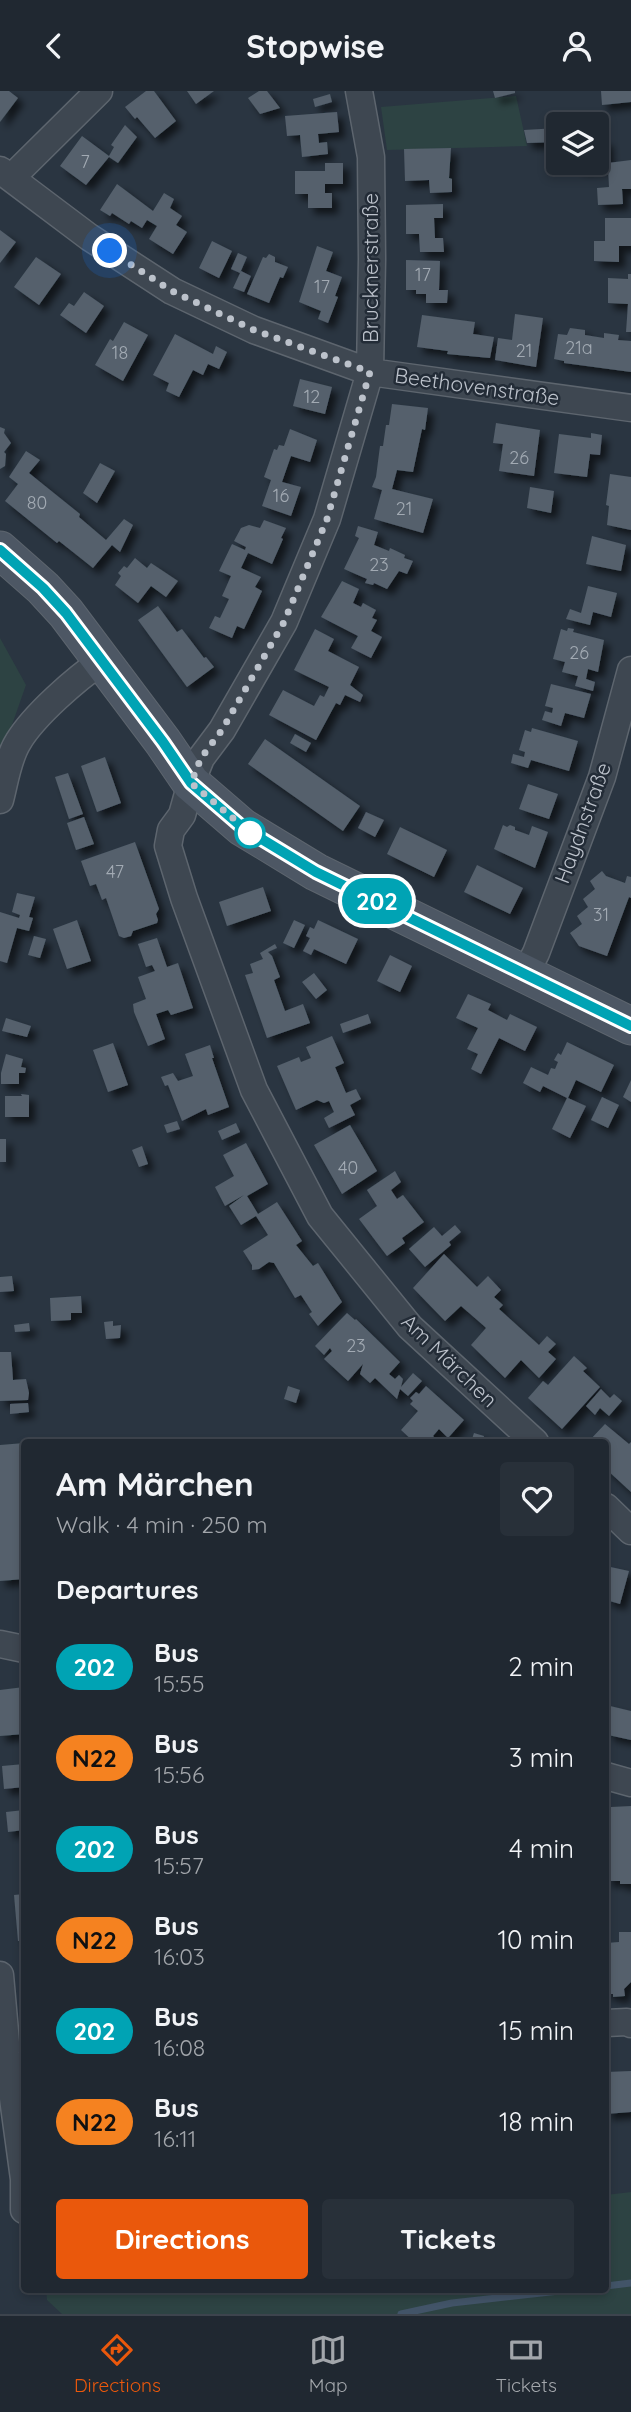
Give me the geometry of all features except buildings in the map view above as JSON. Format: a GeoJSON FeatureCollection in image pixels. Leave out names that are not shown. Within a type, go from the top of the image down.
{"type":"FeatureCollection","features":[{"type":"Feature","properties":{"kind":"main road"},"geometry":{"type":"LineString","coordinates":[[0,550],[53,599],[191,783],[242,827],[289,857],[631,1026]]}},
{"type":"Feature","properties":{"kind":"street"},"geometry":{"type":"LineString","coordinates":[[6,174],[99,91]]}},
{"type":"Feature","properties":{"kind":"street","name":"Brucknerstraße"},"geometry":{"type":"LineString","coordinates":[[191,783],[201,758],[222,730],[284,622],[327,519],[370,372],[371,157],[359,91]]}},
{"type":"Feature","properties":{"kind":"street","name":"Beethovenstraße"},"geometry":{"type":"LineString","coordinates":[[6,174],[89,237],[172,291],[254,330],[370,372],[631,408]]}},
{"type":"Feature","properties":{"kind":"street"},"geometry":{"type":"LineString","coordinates":[[0,800],[14,752],[25,732],[79,677],[102,661]]}},
{"type":"Feature","properties":{"kind":"street","name":"Haydnstraße"},"geometry":{"type":"LineString","coordinates":[[525,974],[541,940],[602,777],[631,670]]}},
{"type":"Feature","properties":{"kind":"street","name":"Am Märchen"},"geometry":{"type":"LineString","coordinates":[[191,783],[182,815],[170,830],[168,846],[184,898],[260,1102],[320,1216],[343,1245],[410,1327],[532,1439]]}},
{"type":"Feature","properties":{"kind":"street"},"geometry":{"type":"LineString","coordinates":[[609,1510],[631,1531]]}},
{"type":"Feature","properties":{"kind":"street"},"geometry":{"type":"LineString","coordinates":[[0,1644],[21,1648]]}},
{"type":"Feature","properties":{"kind":"street"},"geometry":{"type":"LineString","coordinates":[[609,1777],[631,1783]]}},
{"type":"Feature","properties":{"kind":"street"},"geometry":{"type":"LineString","coordinates":[[0,1975],[3,2054],[17,2079],[21,2136]]}},
{"type":"Feature","properties":{"kind":"street"},"geometry":{"type":"LineString","coordinates":[[609,2023],[631,2024]]}},
{"type":"Feature","properties":{"kind":"green space"},"geometry":{"type":"Polygon","coordinates":[[[516,96],[527,146],[387,150],[381,107],[516,96]]]}},
{"type":"Feature","properties":{"kind":"green space"},"geometry":{"type":"Polygon","coordinates":[[[0,638],[26,685],[0,759],[0,638]]]}},
{"type":"Feature","properties":{"kind":"green space"},"geometry":{"type":"Polygon","coordinates":[[[631,2192],[631,2314],[62,2314],[47,2300],[46,2293],[609,2293],[609,2195],[631,2192]]]}},
{"type":"Feature","properties":{"kind":"waterway"},"geometry":{"type":"LineString","coordinates":[[609,2286],[631,2283]]}},
{"type":"Feature","properties":{"kind":"waterway"},"geometry":{"type":"LineString","coordinates":[[401,2314],[452,2303],[541,2293]]}},
{"type":"Feature","properties":{"kind":"bus line","name":"202"},"geometry":{"type":"LineString","coordinates":[[0,550],[31,576],[66,613],[191,783],[242,827],[316,872],[631,1026]]}},
{"type":"Feature","properties":{"kind":"route"},"geometry":{"type":"LineString","coordinates":[[110,251],[172,291],[254,330],[370,372],[327,519],[284,622],[222,730],[201,758],[191,783],[252,834],[250,833]]}}]}
